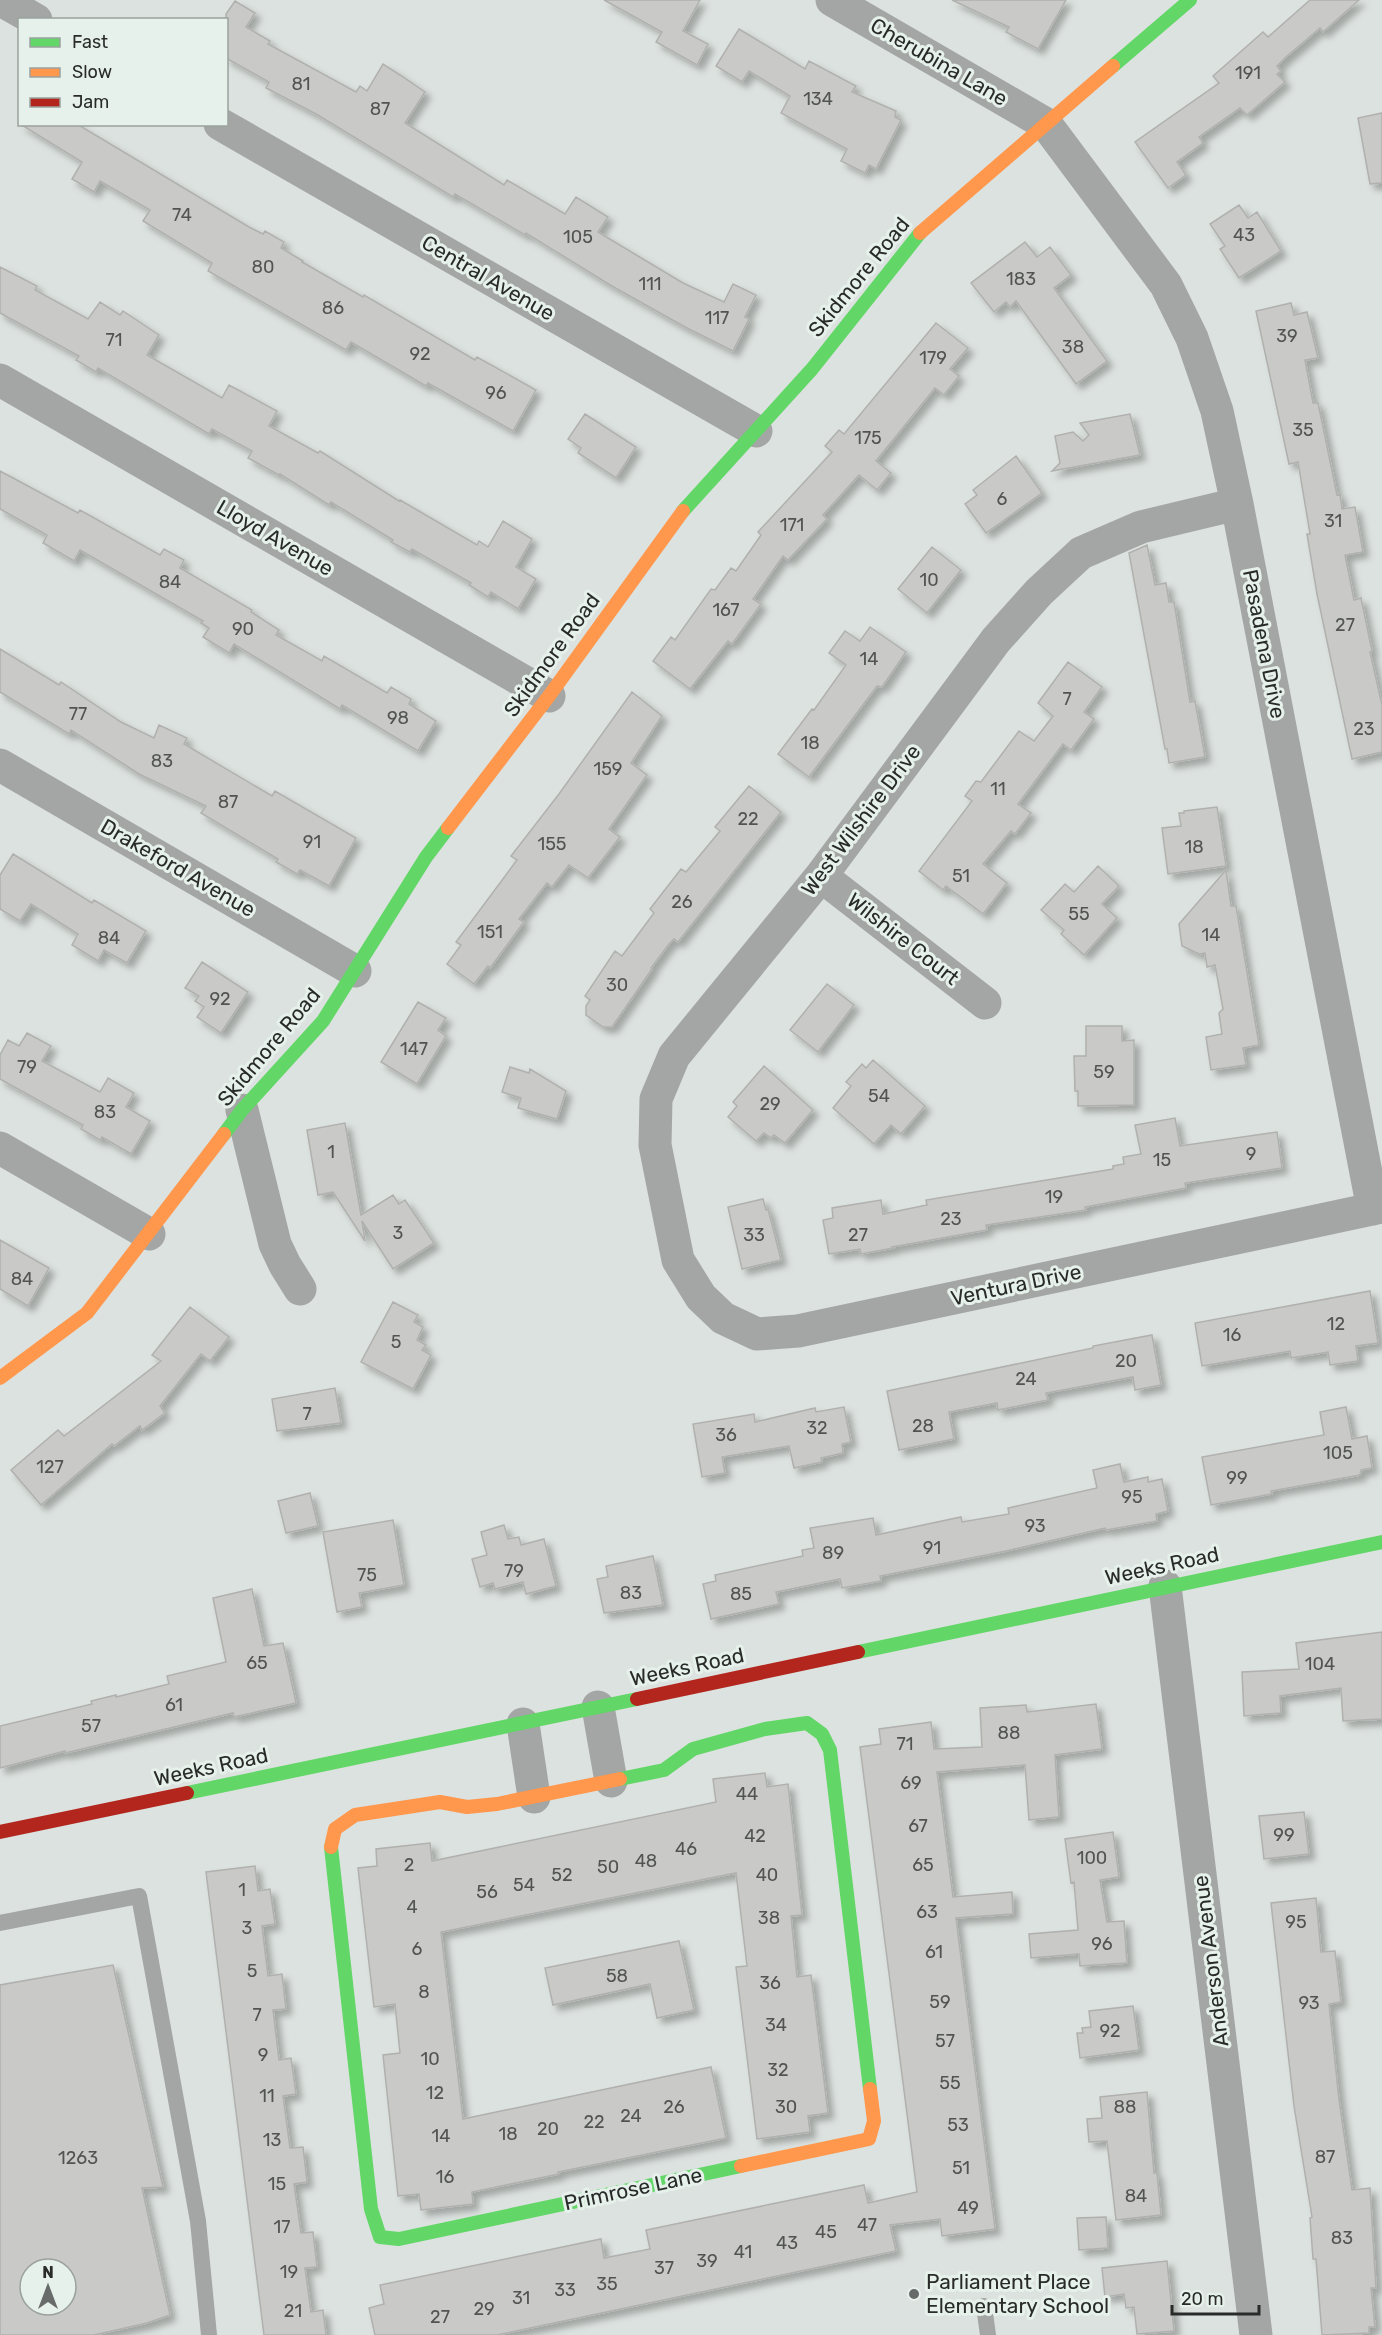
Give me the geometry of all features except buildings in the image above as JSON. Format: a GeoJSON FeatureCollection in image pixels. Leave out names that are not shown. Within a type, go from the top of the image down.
{"type":"FeatureCollection","features":[{"type":"Feature","properties":{"kind":"street"},"geometry":{"type":"LineString","coordinates":[[1,0],[32,18]]}},
{"type":"Feature","properties":{"kind":"street","name":"Cherubina Lane"},"geometry":{"type":"LineString","coordinates":[[832,0],[1046,124]]}},
{"type":"Feature","properties":{"kind":"street","name":"Skidmore Road"},"geometry":{"type":"LineString","coordinates":[[0,1378],[87,1313],[242,1110],[323,1021],[426,857],[549,696],[675,520],[812,369],[914,238],[1190,0]]}},
{"type":"Feature","properties":{"kind":"street","name":"Pasadena Drive"},"geometry":{"type":"LineString","coordinates":[[1046,124],[1166,285],[1192,338],[1217,411],[1377,1208]]}},
{"type":"Feature","properties":{"kind":"street","name":"Central Avenue"},"geometry":{"type":"LineString","coordinates":[[223,126],[756,431]]}},
{"type":"Feature","properties":{"kind":"street","name":"Lloyd Avenue"},"geometry":{"type":"LineString","coordinates":[[0,380],[549,696]]}},
{"type":"Feature","properties":{"kind":"street","name":"West Wilshire Drive"},"geometry":{"type":"LineString","coordinates":[[678,1260],[655,1145],[656,1099],[674,1056],[821,876],[996,640],[1039,592],[1081,553],[1141,527],[1237,504]]}},
{"type":"Feature","properties":{"kind":"street","name":"Drakeford Avenue"},"geometry":{"type":"LineString","coordinates":[[0,765],[355,970]]}},
{"type":"Feature","properties":{"kind":"street","name":"Wilshire Court"},"geometry":{"type":"LineString","coordinates":[[821,876],[985,1003]]}},
{"type":"Feature","properties":{"kind":"street"},"geometry":{"type":"LineString","coordinates":[[242,1110],[275,1244],[300,1289]]}},
{"type":"Feature","properties":{"kind":"street"},"geometry":{"type":"LineString","coordinates":[[0,1148],[149,1234]]}},
{"type":"Feature","properties":{"kind":"street","name":"Ventura Drive"},"geometry":{"type":"LineString","coordinates":[[678,1260],[701,1296],[723,1318],[757,1334],[798,1331],[1377,1208]]}},
{"type":"Feature","properties":{"kind":"street","name":"Weeks Road"},"geometry":{"type":"LineString","coordinates":[[0,1832],[1382,1542]]}},
{"type":"Feature","properties":{"kind":"street","name":"Anderson Avenue"},"geometry":{"type":"LineString","coordinates":[[1165,1586],[1256,2335]]}},
{"type":"Feature","properties":{"kind":"street"},"geometry":{"type":"LineString","coordinates":[[598,1707],[611,1781]]}},
{"type":"Feature","properties":{"kind":"street","name":"Primrose Lane"},"geometry":{"type":"LineString","coordinates":[[807,1723],[822,1734],[830,1750],[874,2121],[869,2139],[399,2239],[380,2237],[371,2209],[330,1850],[335,1828],[355,1815],[440,1802],[467,1807],[497,1804],[611,1781],[664,1770],[693,1749],[765,1729],[807,1723]]}},
{"type":"Feature","properties":{"kind":"street"},"geometry":{"type":"LineString","coordinates":[[523,1724],[534,1797]]}},
{"type":"Feature","properties":{"kind":"lane"},"geometry":{"type":"LineString","coordinates":[[0,1923],[139,1896],[198,2221],[209,2335]]}},
{"type":"Feature","properties":{"kind":"lane"},"geometry":{"type":"LineString","coordinates":[[984,2306],[988,2335]]}},
{"type":"Feature","properties":{"kind":"traffic: fast"},"geometry":{"type":"LineString","coordinates":[[1113,66],[1190,0]]}},
{"type":"Feature","properties":{"kind":"traffic: fast"},"geometry":{"type":"LineString","coordinates":[[683,511],[812,369],[920,233]]}},
{"type":"Feature","properties":{"kind":"traffic: fast"},"geometry":{"type":"LineString","coordinates":[[224,1134],[242,1110],[323,1021],[426,857],[448,828]]}},
{"type":"Feature","properties":{"kind":"traffic: fast"},"geometry":{"type":"LineString","coordinates":[[858,1652],[1382,1542]]}},
{"type":"Feature","properties":{"kind":"traffic: fast"},"geometry":{"type":"LineString","coordinates":[[187,1793],[637,1699]]}},
{"type":"Feature","properties":{"kind":"traffic: fast"},"geometry":{"type":"LineString","coordinates":[[807,1723],[822,1734],[830,1750],[870,2089]]}},
{"type":"Feature","properties":{"kind":"traffic: fast"},"geometry":{"type":"LineString","coordinates":[[620,1779],[664,1770],[693,1749],[765,1729],[807,1723]]}},
{"type":"Feature","properties":{"kind":"traffic: fast"},"geometry":{"type":"LineString","coordinates":[[331,1847],[371,2209],[380,2237],[399,2239],[741,2166]]}},
{"type":"Feature","properties":{"kind":"traffic: slow"},"geometry":{"type":"LineString","coordinates":[[920,233],[1113,66]]}},
{"type":"Feature","properties":{"kind":"traffic: slow"},"geometry":{"type":"LineString","coordinates":[[448,828],[549,696],[683,511]]}},
{"type":"Feature","properties":{"kind":"traffic: slow"},"geometry":{"type":"LineString","coordinates":[[0,1378],[87,1313],[224,1134]]}},
{"type":"Feature","properties":{"kind":"traffic: slow"},"geometry":{"type":"LineString","coordinates":[[331,1847],[335,1829],[355,1815],[440,1802],[467,1807],[497,1804],[620,1779]]}},
{"type":"Feature","properties":{"kind":"traffic: slow"},"geometry":{"type":"LineString","coordinates":[[741,2166],[869,2139],[874,2121],[870,2089]]}},
{"type":"Feature","properties":{"kind":"traffic: jam"},"geometry":{"type":"LineString","coordinates":[[637,1699],[858,1652]]}},
{"type":"Feature","properties":{"kind":"traffic: jam"},"geometry":{"type":"LineString","coordinates":[[0,1832],[187,1793]]}},
{"type":"Feature","properties":{"kind":"place","name":"Parliament Place Elementary School"},"geometry":{"type":"Point","coordinates":[914,2294]}}]}
